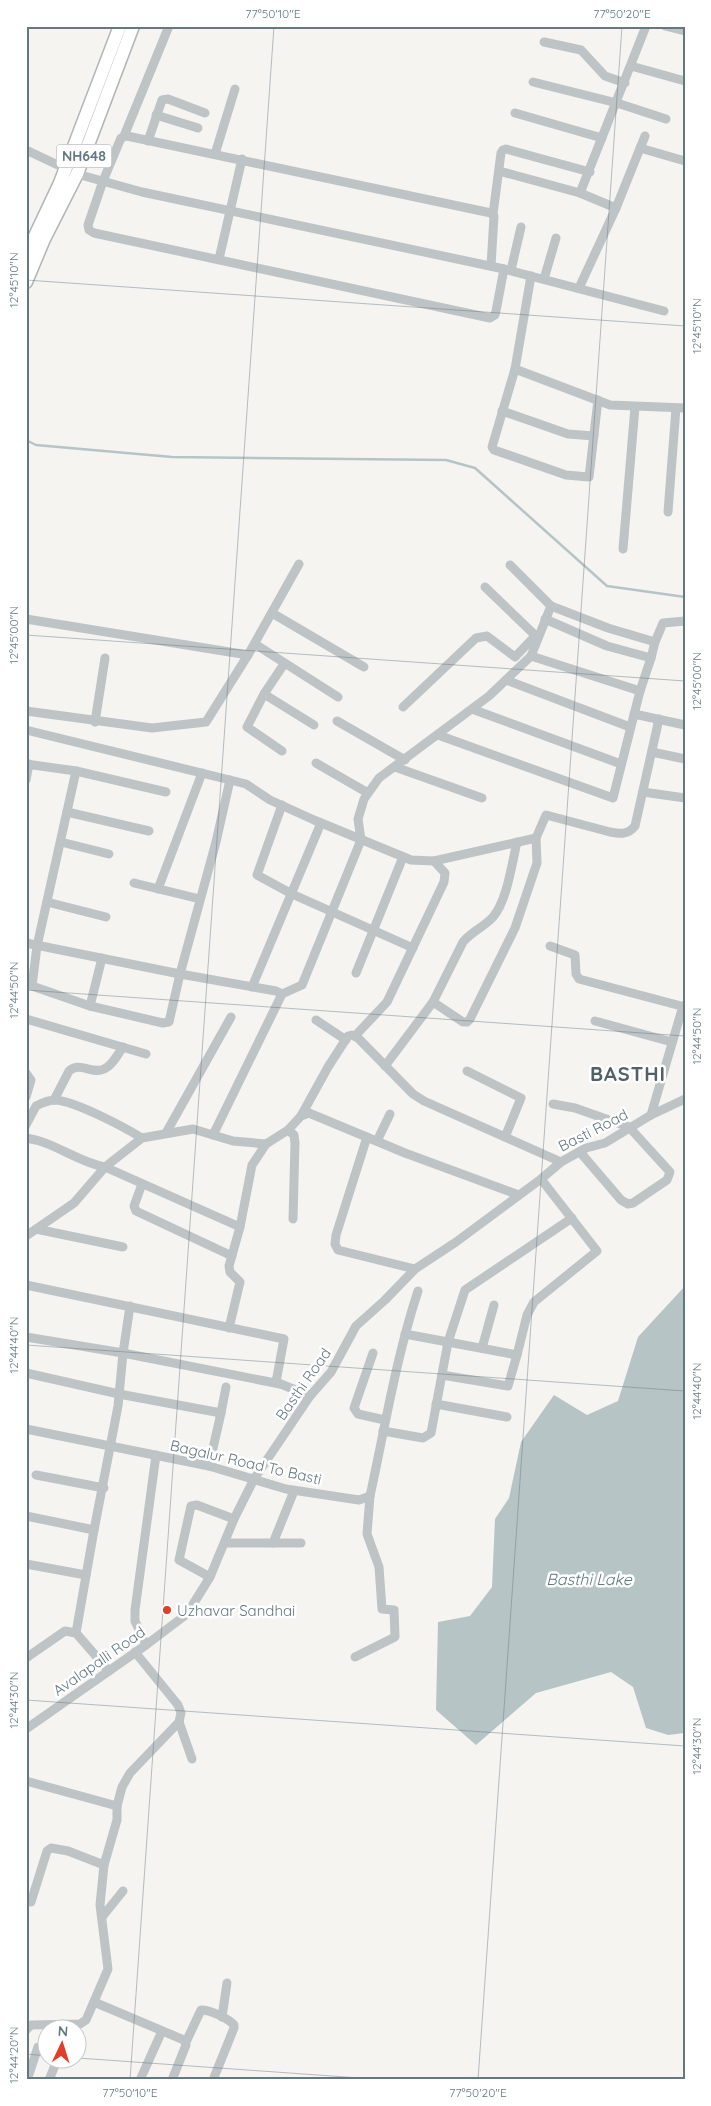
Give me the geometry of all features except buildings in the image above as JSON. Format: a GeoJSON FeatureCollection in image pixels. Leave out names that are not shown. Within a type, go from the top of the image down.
{"type":"FeatureCollection","features":[{"type":"Feature","properties":{"kind":"highway","name":"NH648"},"geometry":{"type":"LineString","coordinates":[[27,251],[71,172],[120,26]]}},
{"type":"Feature","properties":{"kind":"highway","name":"NH648"},"geometry":{"type":"LineString","coordinates":[[26,282],[133,26]]}},
{"type":"Feature","properties":{"kind":"street"},"geometry":{"type":"LineString","coordinates":[[168,26],[124,136],[103,181],[88,225],[89,230],[94,233],[490,318],[495,315],[521,228]]}},
{"type":"Feature","properties":{"kind":"street"},"geometry":{"type":"LineString","coordinates":[[580,193],[590,172],[646,26]]}},
{"type":"Feature","properties":{"kind":"street"},"geometry":{"type":"LineString","coordinates":[[665,26],[685,31]]}},
{"type":"Feature","properties":{"kind":"street"},"geometry":{"type":"LineString","coordinates":[[544,42],[581,50],[605,76],[625,83]]}},
{"type":"Feature","properties":{"kind":"street"},"geometry":{"type":"LineString","coordinates":[[631,66],[685,82]]}},
{"type":"Feature","properties":{"kind":"street"},"geometry":{"type":"LineString","coordinates":[[533,82],[617,103],[666,119]]}},
{"type":"Feature","properties":{"kind":"street"},"geometry":{"type":"LineString","coordinates":[[215,154],[235,89]]}},
{"type":"Feature","properties":{"kind":"street"},"geometry":{"type":"LineString","coordinates":[[148,141],[156,115],[164,98],[205,113]]}},
{"type":"Feature","properties":{"kind":"street"},"geometry":{"type":"LineString","coordinates":[[515,113],[602,138]]}},
{"type":"Feature","properties":{"kind":"street"},"geometry":{"type":"LineString","coordinates":[[156,115],[198,128]]}},
{"type":"Feature","properties":{"kind":"street"},"geometry":{"type":"LineString","coordinates":[[124,136],[242,159],[493,214]]}},
{"type":"Feature","properties":{"kind":"street"},"geometry":{"type":"LineString","coordinates":[[579,288],[616,208],[645,136]]}},
{"type":"Feature","properties":{"kind":"street"},"geometry":{"type":"LineString","coordinates":[[640,148],[685,161]]}},
{"type":"Feature","properties":{"kind":"street"},"geometry":{"type":"LineString","coordinates":[[491,266],[493,214],[501,153],[506,149],[590,172]]}},
{"type":"Feature","properties":{"kind":"street"},"geometry":{"type":"LineString","coordinates":[[26,150],[71,172],[142,192],[231,209],[491,266],[664,311]]}},
{"type":"Feature","properties":{"kind":"street"},"geometry":{"type":"LineString","coordinates":[[219,259],[242,159]]}},
{"type":"Feature","properties":{"kind":"street"},"geometry":{"type":"LineString","coordinates":[[499,171],[580,193],[616,208]]}},
{"type":"Feature","properties":{"kind":"street"},"geometry":{"type":"LineString","coordinates":[[544,279],[556,238]]}},
{"type":"Feature","properties":{"kind":"street"},"geometry":{"type":"LineString","coordinates":[[531,276],[515,369],[493,444],[494,450],[566,475],[590,477],[598,400]]}},
{"type":"Feature","properties":{"kind":"street"},"geometry":{"type":"LineString","coordinates":[[515,369],[610,405],[680,408],[668,512]]}},
{"type":"Feature","properties":{"kind":"street"},"geometry":{"type":"LineString","coordinates":[[624,549],[635,407]]}},
{"type":"Feature","properties":{"kind":"street"},"geometry":{"type":"LineString","coordinates":[[502,411],[568,434],[594,436]]}},
{"type":"Feature","properties":{"kind":"street"},"geometry":{"type":"LineString","coordinates":[[26,711],[95,722],[152,728],[206,722],[255,644],[299,564]]}},
{"type":"Feature","properties":{"kind":"street"},"geometry":{"type":"LineString","coordinates":[[510,565],[551,606],[608,628],[655,642]]}},
{"type":"Feature","properties":{"kind":"street"},"geometry":{"type":"LineString","coordinates":[[485,587],[536,637]]}},
{"type":"Feature","properties":{"kind":"street"},"geometry":{"type":"LineString","coordinates":[[212,1135],[282,994],[302,985],[361,840],[358,819],[364,799],[379,778],[472,709],[506,680],[530,656],[536,637],[551,606]]}},
{"type":"Feature","properties":{"kind":"street"},"geometry":{"type":"LineString","coordinates":[[272,613],[364,667]]}},
{"type":"Feature","properties":{"kind":"street"},"geometry":{"type":"LineString","coordinates":[[26,619],[248,655]]}},
{"type":"Feature","properties":{"kind":"street"},"geometry":{"type":"LineString","coordinates":[[545,619],[607,646],[651,658]]}},
{"type":"Feature","properties":{"kind":"street"},"geometry":{"type":"LineString","coordinates":[[438,735],[613,798],[620,764],[655,642],[664,623],[685,621]]}},
{"type":"Feature","properties":{"kind":"street"},"geometry":{"type":"LineString","coordinates":[[403,707],[476,638],[487,636],[515,657],[536,637]]}},
{"type":"Feature","properties":{"kind":"street"},"geometry":{"type":"LineString","coordinates":[[255,644],[284,664],[338,696]]}},
{"type":"Feature","properties":{"kind":"street"},"geometry":{"type":"LineString","coordinates":[[530,656],[640,691]]}},
{"type":"Feature","properties":{"kind":"street"},"geometry":{"type":"LineString","coordinates":[[95,722],[105,658]]}},
{"type":"Feature","properties":{"kind":"street"},"geometry":{"type":"LineString","coordinates":[[282,751],[247,727],[264,694],[284,664]]}},
{"type":"Feature","properties":{"kind":"street"},"geometry":{"type":"LineString","coordinates":[[506,680],[630,727]]}},
{"type":"Feature","properties":{"kind":"street"},"geometry":{"type":"LineString","coordinates":[[264,694],[314,725]]}},
{"type":"Feature","properties":{"kind":"street"},"geometry":{"type":"LineString","coordinates":[[472,709],[620,764]]}},
{"type":"Feature","properties":{"kind":"street"},"geometry":{"type":"LineString","coordinates":[[634,714],[685,725]]}},
{"type":"Feature","properties":{"kind":"street"},"geometry":{"type":"LineString","coordinates":[[433,1002],[463,1022],[467,1022],[470,1019],[515,928],[537,863],[536,838],[546,815],[620,834],[628,833],[635,826],[659,720]]}},
{"type":"Feature","properties":{"kind":"street"},"geometry":{"type":"LineString","coordinates":[[337,721],[404,760]]}},
{"type":"Feature","properties":{"kind":"street"},"geometry":{"type":"LineString","coordinates":[[26,730],[246,784],[270,800],[411,860],[434,861],[536,838]]}},
{"type":"Feature","properties":{"kind":"street"},"geometry":{"type":"LineString","coordinates":[[652,752],[685,759]]}},
{"type":"Feature","properties":{"kind":"street"},"geometry":{"type":"LineString","coordinates":[[316,763],[368,793]]}},
{"type":"Feature","properties":{"kind":"street"},"geometry":{"type":"LineString","coordinates":[[26,780],[28,764],[76,771],[166,792]]}},
{"type":"Feature","properties":{"kind":"street"},"geometry":{"type":"LineString","coordinates":[[395,767],[482,798]]}},
{"type":"Feature","properties":{"kind":"street"},"geometry":{"type":"LineString","coordinates":[[76,771],[36,946],[29,986],[90,1006],[167,1023],[169,1022],[230,780]]}},
{"type":"Feature","properties":{"kind":"street"},"geometry":{"type":"LineString","coordinates":[[158,889],[202,773]]}},
{"type":"Feature","properties":{"kind":"street"},"geometry":{"type":"LineString","coordinates":[[643,792],[685,798]]}},
{"type":"Feature","properties":{"kind":"street"},"geometry":{"type":"LineString","coordinates":[[282,805],[257,875],[292,894],[413,948]]}},
{"type":"Feature","properties":{"kind":"street"},"geometry":{"type":"LineString","coordinates":[[67,812],[150,831]]}},
{"type":"Feature","properties":{"kind":"street"},"geometry":{"type":"LineString","coordinates":[[252,987],[322,823]]}},
{"type":"Feature","properties":{"kind":"street"},"geometry":{"type":"LineString","coordinates":[[61,842],[109,854]]}},
{"type":"Feature","properties":{"kind":"street"},"geometry":{"type":"LineString","coordinates":[[385,1066],[433,1002],[462,942],[494,916],[501,901],[517,842]]}},
{"type":"Feature","properties":{"kind":"street"},"geometry":{"type":"LineString","coordinates":[[356,973],[403,857]]}},
{"type":"Feature","properties":{"kind":"street"},"geometry":{"type":"LineString","coordinates":[[355,1036],[387,1002],[413,948],[445,877],[434,861]]}},
{"type":"Feature","properties":{"kind":"street"},"geometry":{"type":"LineString","coordinates":[[134,883],[200,899]]}},
{"type":"Feature","properties":{"kind":"street"},"geometry":{"type":"LineString","coordinates":[[47,902],[106,917]]}},
{"type":"Feature","properties":{"kind":"street"},"geometry":{"type":"LineString","coordinates":[[26,943],[276,991],[282,994]]}},
{"type":"Feature","properties":{"kind":"street"},"geometry":{"type":"LineString","coordinates":[[550,946],[575,955],[576,974],[580,978],[684,1006],[651,1115]]}},
{"type":"Feature","properties":{"kind":"street"},"geometry":{"type":"LineString","coordinates":[[90,1006],[102,958]]}},
{"type":"Feature","properties":{"kind":"street"},"geometry":{"type":"LineString","coordinates":[[166,1133],[231,1017]]}},
{"type":"Feature","properties":{"kind":"street"},"geometry":{"type":"LineString","coordinates":[[26,1019],[146,1054]]}},
{"type":"Feature","properties":{"kind":"street"},"geometry":{"type":"LineString","coordinates":[[316,1020],[346,1040]]}},
{"type":"Feature","properties":{"kind":"street"},"geometry":{"type":"LineString","coordinates":[[595,1021],[672,1042]]}},
{"type":"Feature","properties":{"kind":"street"},"geometry":{"type":"LineString","coordinates":[[229,1328],[240,1282],[228,1269],[240,1227],[252,1165],[266,1144],[288,1130],[300,1116],[348,1036],[355,1036],[413,1094],[424,1101],[561,1162]]}},
{"type":"Feature","properties":{"kind":"street"},"geometry":{"type":"LineString","coordinates":[[54,1100],[72,1068],[77,1066],[102,1070],[107,1068],[123,1047]]}},
{"type":"Feature","properties":{"kind":"street"},"geometry":{"type":"LineString","coordinates":[[467,1071],[521,1098],[505,1138]]}},
{"type":"Feature","properties":{"kind":"street"},"geometry":{"type":"LineString","coordinates":[[26,1073],[31,1080],[26,1097]]}},
{"type":"Feature","properties":{"kind":"street","name":"Basti Road"},"geometry":{"type":"LineString","coordinates":[[519,1195],[561,1162],[580,1152],[605,1143],[629,1127],[685,1099]]}},
{"type":"Feature","properties":{"kind":"street"},"geometry":{"type":"LineString","coordinates":[[26,1125],[36,1106],[54,1100],[65,1102],[116,1123],[142,1138]]}},
{"type":"Feature","properties":{"kind":"street"},"geometry":{"type":"LineString","coordinates":[[553,1104],[575,1108],[629,1127],[670,1172],[668,1180],[628,1204],[621,1200],[580,1152]]}},
{"type":"Feature","properties":{"kind":"street"},"geometry":{"type":"LineString","coordinates":[[300,1116],[309,1113],[519,1195]]}},
{"type":"Feature","properties":{"kind":"street"},"geometry":{"type":"LineString","coordinates":[[377,1141],[390,1114]]}},
{"type":"Feature","properties":{"kind":"street"},"geometry":{"type":"LineString","coordinates":[[26,1236],[74,1203],[105,1167],[142,1138],[193,1128],[233,1141],[266,1144]]}},
{"type":"Feature","properties":{"kind":"street"},"geometry":{"type":"LineString","coordinates":[[288,1130],[294,1135],[295,1142],[293,1219]]}},
{"type":"Feature","properties":{"kind":"street"},"geometry":{"type":"LineString","coordinates":[[368,1137],[336,1235],[335,1244],[338,1250],[415,1269]]}},
{"type":"Feature","properties":{"kind":"street"},"geometry":{"type":"LineString","coordinates":[[26,1138],[47,1142],[93,1165],[105,1167],[240,1227]]}},
{"type":"Feature","properties":{"kind":"street"},"geometry":{"type":"LineString","coordinates":[[442,1375],[508,1386],[526,1315],[534,1302],[597,1251],[541,1179]]}},
{"type":"Feature","properties":{"kind":"street"},"geometry":{"type":"LineString","coordinates":[[142,1184],[134,1206],[136,1210],[232,1256]]}},
{"type":"Feature","properties":{"kind":"street","name":"Basthi Road"},"geometry":{"type":"LineString","coordinates":[[187,1614],[210,1577],[234,1519],[254,1479],[310,1396],[331,1372],[356,1326],[386,1300],[415,1269],[456,1242],[519,1195]]}},
{"type":"Feature","properties":{"kind":"street"},"geometry":{"type":"LineString","coordinates":[[383,1431],[423,1438],[431,1433],[448,1342],[468,1286],[572,1218]]}},
{"type":"Feature","properties":{"kind":"street"},"geometry":{"type":"LineString","coordinates":[[36,1229],[123,1247]]}},
{"type":"Feature","properties":{"kind":"street"},"geometry":{"type":"LineString","coordinates":[[26,1285],[284,1339],[276,1382],[280,1384]]}},
{"type":"Feature","properties":{"kind":"street"},"geometry":{"type":"LineString","coordinates":[[355,1658],[395,1636],[394,1610],[382,1609],[379,1567],[367,1534],[370,1496],[385,1420],[405,1334],[418,1291]]}},
{"type":"Feature","properties":{"kind":"street"},"geometry":{"type":"LineString","coordinates":[[482,1348],[494,1305]]}},
{"type":"Feature","properties":{"kind":"street"},"geometry":{"type":"LineString","coordinates":[[76,1633],[111,1446],[130,1306]]}},
{"type":"Feature","properties":{"kind":"street"},"geometry":{"type":"LineString","coordinates":[[405,1334],[517,1355]]}},
{"type":"Feature","properties":{"kind":"street"},"geometry":{"type":"LineString","coordinates":[[26,1337],[123,1353],[280,1384],[310,1396]]}},
{"type":"Feature","properties":{"kind":"street"},"geometry":{"type":"LineString","coordinates":[[373,1353],[354,1408],[358,1414],[385,1420]]}},
{"type":"Feature","properties":{"kind":"street"},"geometry":{"type":"LineString","coordinates":[[26,1373],[119,1394],[221,1413]]}},
{"type":"Feature","properties":{"kind":"street"},"geometry":{"type":"LineString","coordinates":[[208,1466],[226,1387]]}},
{"type":"Feature","properties":{"kind":"street"},"geometry":{"type":"LineString","coordinates":[[436,1404],[508,1417]]}},
{"type":"Feature","properties":{"kind":"street","name":"Bagalur Road To Basti"},"geometry":{"type":"LineString","coordinates":[[26,1429],[208,1466],[294,1490],[359,1500],[370,1496]]}},
{"type":"Feature","properties":{"kind":"street"},"geometry":{"type":"LineString","coordinates":[[146,1645],[135,1621],[135,1610],[156,1455]]}},
{"type":"Feature","properties":{"kind":"street"},"geometry":{"type":"LineString","coordinates":[[36,1475],[104,1488]]}},
{"type":"Feature","properties":{"kind":"street"},"geometry":{"type":"LineString","coordinates":[[273,1543],[294,1490]]}},
{"type":"Feature","properties":{"kind":"street"},"geometry":{"type":"LineString","coordinates":[[210,1577],[179,1560],[191,1506],[197,1505],[234,1519]]}},
{"type":"Feature","properties":{"kind":"street"},"geometry":{"type":"LineString","coordinates":[[26,1516],[94,1530]]}},
{"type":"Feature","properties":{"kind":"street"},"geometry":{"type":"LineString","coordinates":[[225,1543],[301,1543]]}},
{"type":"Feature","properties":{"kind":"street"},"geometry":{"type":"LineString","coordinates":[[26,1564],[86,1576]]}},
{"type":"Feature","properties":{"kind":"street","name":"Avalapalli Road"},"geometry":{"type":"LineString","coordinates":[[26,1729],[187,1614]]}},
{"type":"Feature","properties":{"kind":"street"},"geometry":{"type":"LineString","coordinates":[[26,1658],[65,1631],[76,1633],[109,1671]]}},
{"type":"Feature","properties":{"kind":"street"},"geometry":{"type":"LineString","coordinates":[[26,2030],[30,2025],[80,2024],[86,2020],[108,1969],[100,1905],[104,1864],[117,1820],[117,1806],[122,1787],[130,1774],[179,1722],[181,1713],[178,1705],[135,1652]]}},
{"type":"Feature","properties":{"kind":"street"},"geometry":{"type":"LineString","coordinates":[[179,1722],[192,1758]]}},
{"type":"Feature","properties":{"kind":"street"},"geometry":{"type":"LineString","coordinates":[[26,1781],[117,1806]]}},
{"type":"Feature","properties":{"kind":"street"},"geometry":{"type":"LineString","coordinates":[[26,1900],[31,1902],[47,1851],[52,1848],[68,1851],[104,1864]]}},
{"type":"Feature","properties":{"kind":"street"},"geometry":{"type":"LineString","coordinates":[[102,1917],[123,1891]]}},
{"type":"Feature","properties":{"kind":"street"},"geometry":{"type":"LineString","coordinates":[[222,2017],[227,1983]]}},
{"type":"Feature","properties":{"kind":"street"},"geometry":{"type":"LineString","coordinates":[[94,2002],[186,2042]]}},
{"type":"Feature","properties":{"kind":"street"},"geometry":{"type":"LineString","coordinates":[[172,2080],[186,2042],[201,2010],[204,2010],[232,2022],[234,2028],[213,2080]]}},
{"type":"Feature","properties":{"kind":"street"},"geometry":{"type":"LineString","coordinates":[[140,2080],[162,2031]]}},
{"type":"Feature","properties":{"kind":"street"},"geometry":{"type":"LineString","coordinates":[[27,2080],[38,2047]]}},
{"type":"Feature","properties":{"kind":"street"},"geometry":{"type":"LineString","coordinates":[[49,2080],[54,2068]]}},
{"type":"Feature","properties":{"kind":"water","name":"Basthi Lake"},"geometry":{"type":"Polygon","coordinates":[[[685,1286],[685,1733],[668,1735],[646,1728],[633,1687],[611,1672],[536,1693],[476,1745],[436,1710],[438,1622],[470,1616],[492,1587],[495,1519],[509,1498],[521,1442],[554,1395],[587,1415],[618,1401],[638,1337],[685,1286]]]}},
{"type":"Feature","properties":{"kind":"waterway"},"geometry":{"type":"LineString","coordinates":[[26,440],[36,445],[172,457],[446,460],[475,468],[607,586],[685,597]]}},
{"type":"Feature","properties":{"kind":"place","name":"Uzhavar Sandhai"},"geometry":{"type":"Point","coordinates":[167,1610]}},
{"type":"Feature","properties":{"kind":"district","name":"BASTHI"},"geometry":{"type":"Point","coordinates":[628,1073]}}]}
